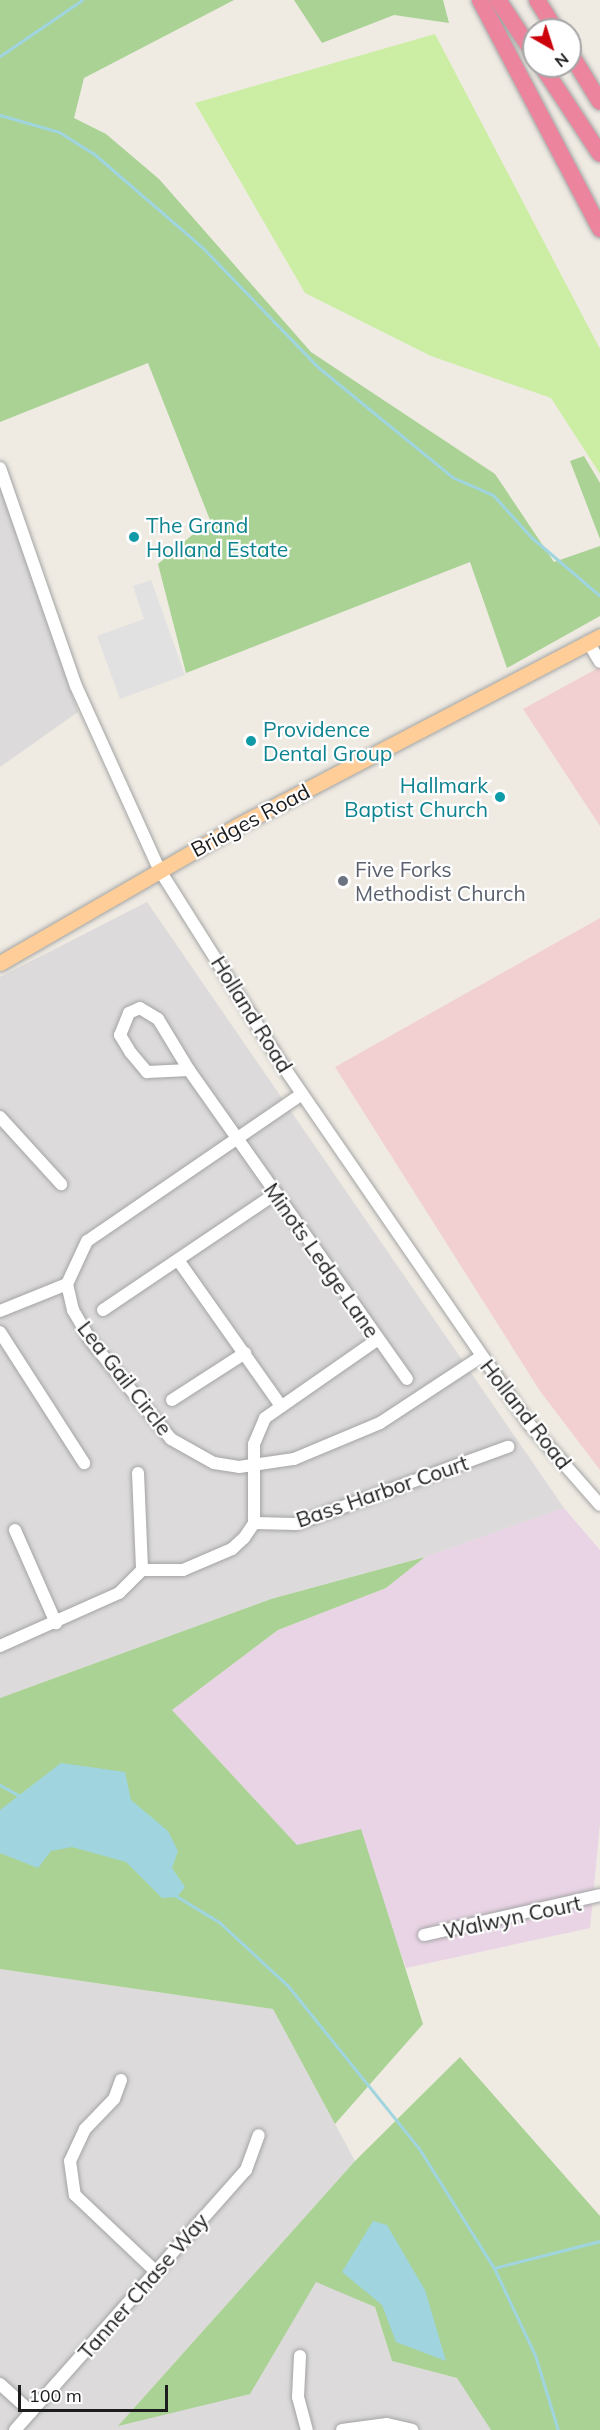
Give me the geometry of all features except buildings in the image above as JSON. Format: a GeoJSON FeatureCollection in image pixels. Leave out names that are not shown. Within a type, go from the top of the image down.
{"type":"FeatureCollection","features":[{"type":"Feature","properties":{"kind":"highway"},"geometry":{"type":"LineString","coordinates":[[480,0],[600,229]]}},
{"type":"Feature","properties":{"kind":"highway"},"geometry":{"type":"LineString","coordinates":[[498,0],[522,36]]}},
{"type":"Feature","properties":{"kind":"highway"},"geometry":{"type":"LineString","coordinates":[[537,0],[549,18]]}},
{"type":"Feature","properties":{"kind":"highway"},"geometry":{"type":"LineString","coordinates":[[582,58],[600,80]]}},
{"type":"Feature","properties":{"kind":"highway"},"geometry":{"type":"LineString","coordinates":[[582,73],[600,102]]}},
{"type":"Feature","properties":{"kind":"highway"},"geometry":{"type":"LineString","coordinates":[[550,78],[600,154]]}},
{"type":"Feature","properties":{"kind":"main road","name":"Bridges Road"},"geometry":{"type":"LineString","coordinates":[[0,963],[159,869],[594,639]]}},
{"type":"Feature","properties":{"kind":"street","name":"Holland Road"},"geometry":{"type":"LineString","coordinates":[[0,468],[76,686],[159,869],[302,1094],[482,1356],[530,1425],[600,1505]]}},
{"type":"Feature","properties":{"kind":"street"},"geometry":{"type":"LineString","coordinates":[[594,639],[600,662]]}},
{"type":"Feature","properties":{"kind":"street","name":"Minots Ledge Lane"},"geometry":{"type":"LineString","coordinates":[[189,1070],[147,1072],[120,1035],[129,1013],[140,1008],[158,1019],[189,1070],[239,1138],[275,1194],[377,1340],[407,1379]]}},
{"type":"Feature","properties":{"kind":"street"},"geometry":{"type":"LineString","coordinates":[[0,1311],[67,1284],[74,1260],[100,1230],[302,1094]]}},
{"type":"Feature","properties":{"kind":"street"},"geometry":{"type":"LineString","coordinates":[[0,1117],[61,1184]]}},
{"type":"Feature","properties":{"kind":"street"},"geometry":{"type":"LineString","coordinates":[[103,1310],[275,1194]]}},
{"type":"Feature","properties":{"kind":"street"},"geometry":{"type":"LineString","coordinates":[[178,1260],[281,1406]]}},
{"type":"Feature","properties":{"kind":"street","name":"Lea Gail Circle"},"geometry":{"type":"LineString","coordinates":[[67,1284],[73,1310],[90,1340],[171,1439],[214,1463],[256,1466],[294,1459],[380,1423],[482,1356]]}},
{"type":"Feature","properties":{"kind":"street"},"geometry":{"type":"LineString","coordinates":[[0,1332],[84,1463]]}},
{"type":"Feature","properties":{"kind":"street"},"geometry":{"type":"LineString","coordinates":[[142,1570],[157,1574],[199,1563],[232,1549],[254,1523],[256,1466],[254,1444],[265,1418],[377,1340]]}},
{"type":"Feature","properties":{"kind":"street"},"geometry":{"type":"LineString","coordinates":[[172,1400],[245,1353]]}},
{"type":"Feature","properties":{"kind":"street","name":"Bass Harbor Court"},"geometry":{"type":"LineString","coordinates":[[254,1523],[296,1524],[508,1448]]}},
{"type":"Feature","properties":{"kind":"street"},"geometry":{"type":"LineString","coordinates":[[0,1646],[119,1593],[142,1570],[138,1473]]}},
{"type":"Feature","properties":{"kind":"street"},"geometry":{"type":"LineString","coordinates":[[15,1530],[56,1623]]}},
{"type":"Feature","properties":{"kind":"street","name":"Walwyn Court"},"geometry":{"type":"LineString","coordinates":[[424,1935],[600,1895]]}},
{"type":"Feature","properties":{"kind":"street"},"geometry":{"type":"LineString","coordinates":[[121,2080],[114,2099],[85,2129],[70,2161],[75,2195],[155,2271]]}},
{"type":"Feature","properties":{"kind":"street","name":"Tanner Chase Way"},"geometry":{"type":"LineString","coordinates":[[15,2430],[246,2170],[259,2135]]}},
{"type":"Feature","properties":{"kind":"street"},"geometry":{"type":"LineString","coordinates":[[300,2356],[296,2376],[307,2430]]}},
{"type":"Feature","properties":{"kind":"street"},"geometry":{"type":"LineString","coordinates":[[0,2384],[32,2412]]}},
{"type":"Feature","properties":{"kind":"street"},"geometry":{"type":"LineString","coordinates":[[342,2430],[387,2424],[412,2430]]}},
{"type":"Feature","properties":{"kind":"shaded area"},"geometry":{"type":"Polygon","coordinates":[[[0,485],[78,712],[0,767],[0,485]]]}},
{"type":"Feature","properties":{"kind":"shaded area"},"geometry":{"type":"Polygon","coordinates":[[[151,580],[185,675],[120,699],[97,636],[144,619],[133,586],[151,580]]]}},
{"type":"Feature","properties":{"kind":"shaded area"},"geometry":{"type":"Polygon","coordinates":[[[600,667],[600,826],[523,709],[600,667]]]}},
{"type":"Feature","properties":{"kind":"shaded area"},"geometry":{"type":"Polygon","coordinates":[[[147,902],[564,1508],[425,1557],[271,1599],[0,1698],[0,977],[147,902]]]}},
{"type":"Feature","properties":{"kind":"shaded area"},"geometry":{"type":"Polygon","coordinates":[[[600,918],[600,1470],[540,1391],[335,1067],[600,918]]]}},
{"type":"Feature","properties":{"kind":"shaded area"},"geometry":{"type":"Polygon","coordinates":[[[564,1508],[600,1550],[600,1823],[590,1928],[406,1968],[389,1920],[297,1845],[172,1710],[278,1630],[386,1588],[425,1557],[564,1508]]]}},
{"type":"Feature","properties":{"kind":"shaded area"},"geometry":{"type":"Polygon","coordinates":[[[0,1969],[273,2009],[355,2161],[119,2425],[249,2393],[316,2281],[375,2307],[392,2361],[457,2378],[491,2430],[0,2430],[0,1969]]]}},
{"type":"Feature","properties":{"kind":"green space"},"geometry":{"type":"Polygon","coordinates":[[[0,0],[234,0],[84,78],[74,118],[106,134],[159,179],[311,352],[495,474],[554,562],[600,546],[600,616],[507,668],[470,562],[186,673],[158,564],[210,520],[148,363],[0,422],[0,0]]]}},
{"type":"Feature","properties":{"kind":"green space"},"geometry":{"type":"Polygon","coordinates":[[[294,0],[443,0],[449,23],[394,15],[322,43],[294,0]]]}},
{"type":"Feature","properties":{"kind":"green space"},"geometry":{"type":"Polygon","coordinates":[[[435,34],[600,349],[600,474],[551,398],[431,356],[305,293],[195,103],[435,34]]]}},
{"type":"Feature","properties":{"kind":"green space"},"geometry":{"type":"Polygon","coordinates":[[[584,456],[600,483],[600,539],[570,461],[584,456]]]}},
{"type":"Feature","properties":{"kind":"green space"},"geometry":{"type":"Polygon","coordinates":[[[425,1557],[386,1588],[278,1630],[172,1710],[297,1845],[361,1829],[423,2024],[335,2124],[273,2009],[0,1969],[0,1698],[271,1599],[425,1557]]]}},
{"type":"Feature","properties":{"kind":"green space"},"geometry":{"type":"Polygon","coordinates":[[[460,2057],[600,2216],[600,2430],[491,2430],[457,2378],[392,2361],[375,2307],[316,2282],[250,2394],[118,2426],[355,2161],[460,2057]]]}},
{"type":"Feature","properties":{"kind":"water"},"geometry":{"type":"Polygon","coordinates":[[[61,1763],[125,1772],[131,1800],[168,1831],[178,1851],[172,1868],[185,1887],[177,1897],[162,1898],[126,1862],[72,1847],[51,1851],[38,1868],[0,1853],[0,1810],[61,1763]]]}},
{"type":"Feature","properties":{"kind":"water"},"geometry":{"type":"Polygon","coordinates":[[[373,2221],[387,2225],[425,2290],[446,2361],[396,2342],[382,2305],[342,2272],[373,2221]]]}},
{"type":"Feature","properties":{"kind":"waterway"},"geometry":{"type":"LineString","coordinates":[[0,56],[82,0]]}},
{"type":"Feature","properties":{"kind":"waterway"},"geometry":{"type":"LineString","coordinates":[[0,115],[59,132],[93,153],[202,247],[319,368],[452,477],[493,495],[531,537],[600,596]]}},
{"type":"Feature","properties":{"kind":"waterway"},"geometry":{"type":"LineString","coordinates":[[0,1785],[23,1798]]}},
{"type":"Feature","properties":{"kind":"waterway"},"geometry":{"type":"LineString","coordinates":[[176,1896],[219,1922],[288,1986],[418,2147],[494,2268],[535,2355],[558,2430]]}},
{"type":"Feature","properties":{"kind":"waterway"},"geometry":{"type":"LineString","coordinates":[[494,2268],[600,2241]]}},
{"type":"Feature","properties":{"kind":"place","name":"The Grand Holland Estate"},"geometry":{"type":"Point","coordinates":[134,537]}},
{"type":"Feature","properties":{"kind":"place","name":"Providence Dental Group"},"geometry":{"type":"Point","coordinates":[251,741]}},
{"type":"Feature","properties":{"kind":"place","name":"Hallmark Baptist Church"},"geometry":{"type":"Point","coordinates":[500,797]}},
{"type":"Feature","properties":{"kind":"place","name":"Five Forks Methodist Church"},"geometry":{"type":"Point","coordinates":[343,881]}}]}
